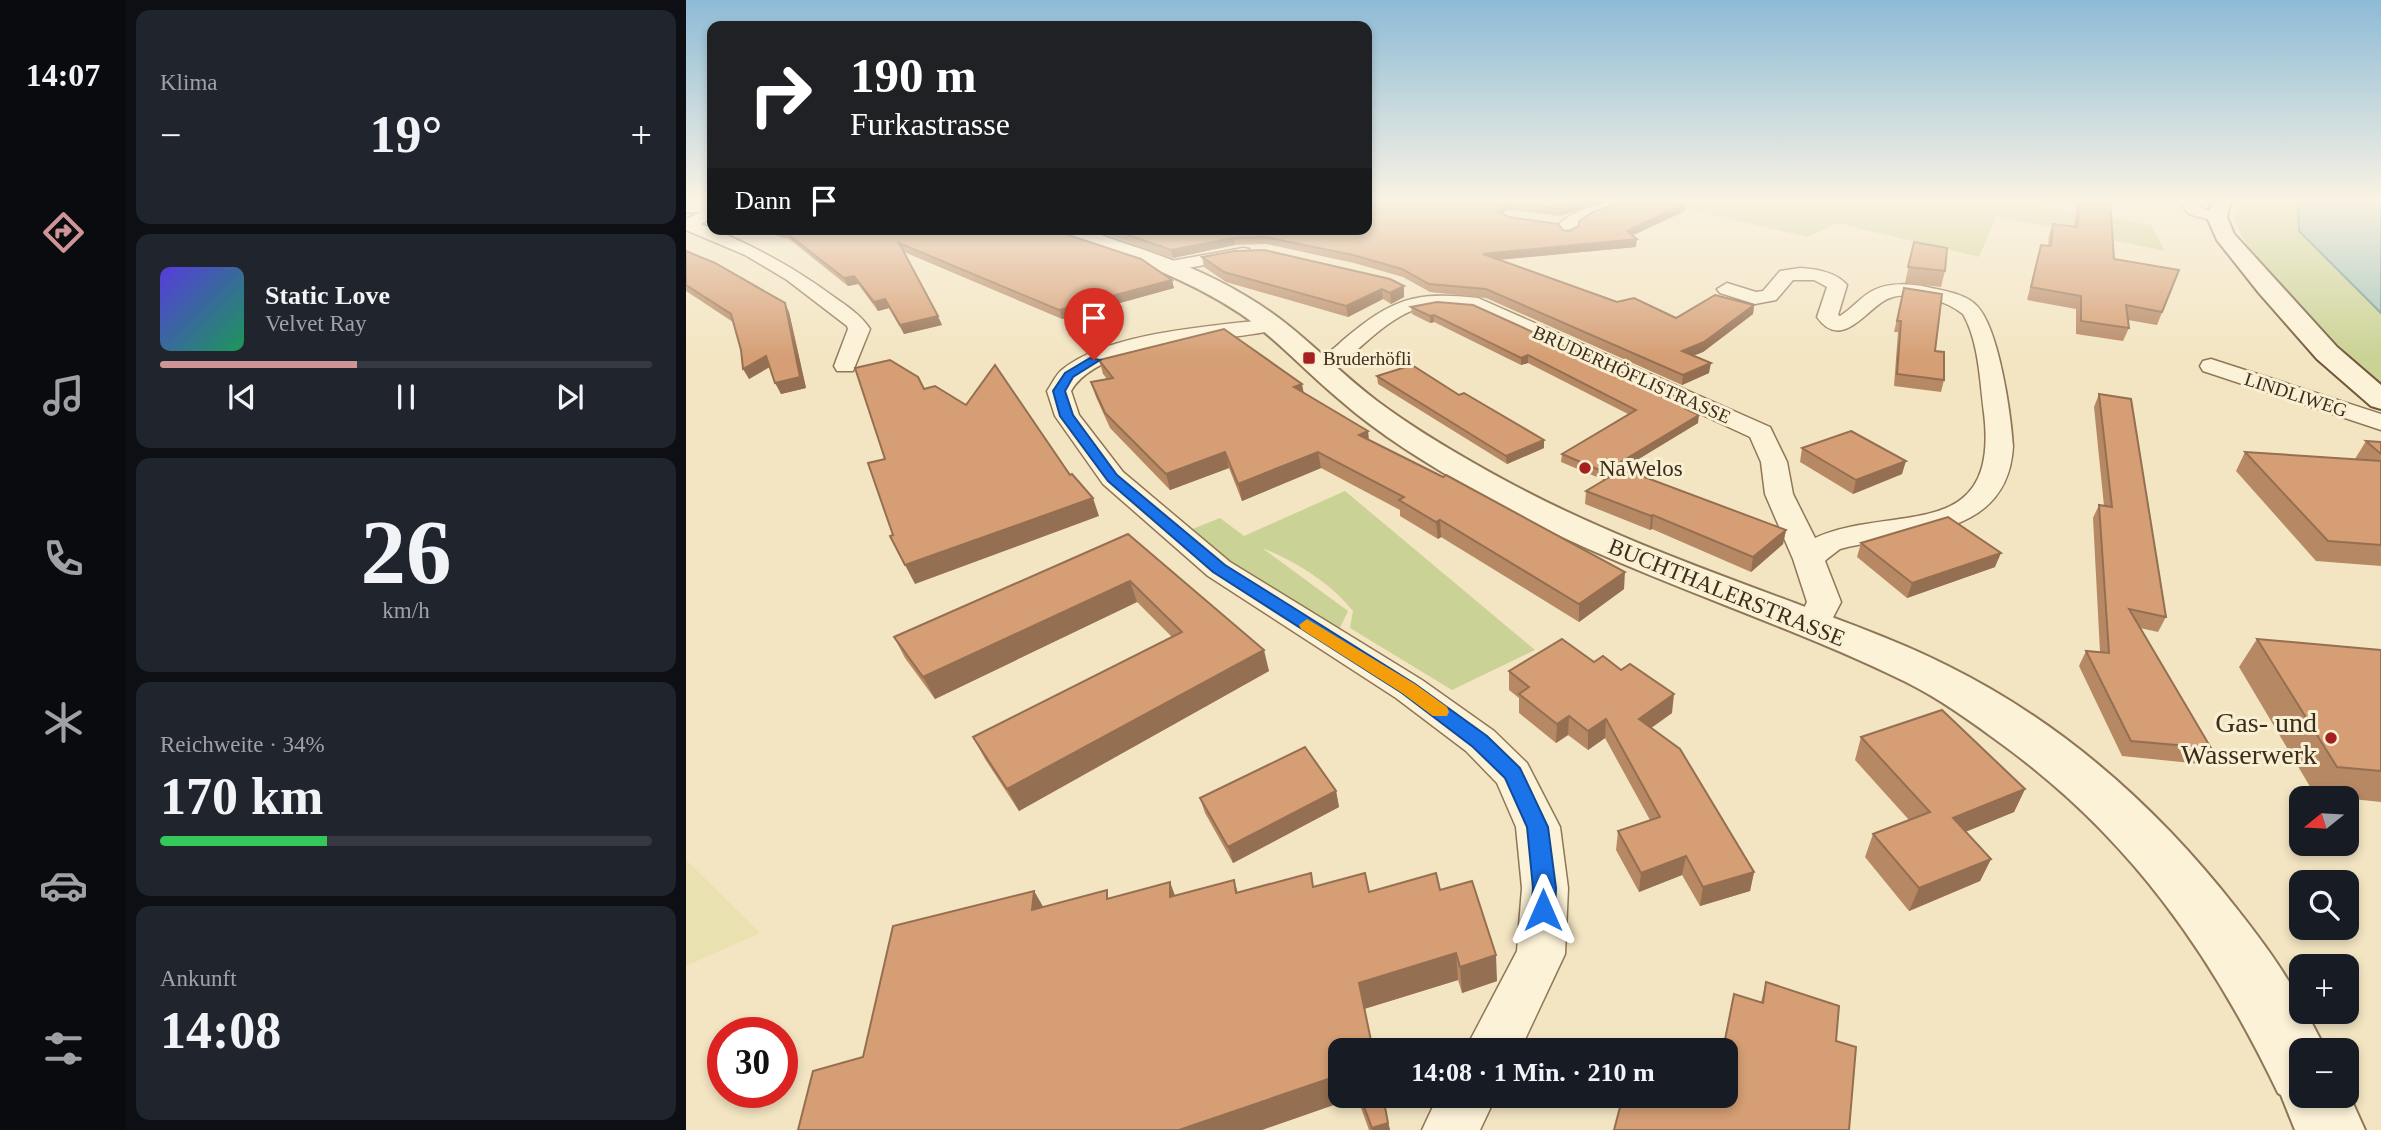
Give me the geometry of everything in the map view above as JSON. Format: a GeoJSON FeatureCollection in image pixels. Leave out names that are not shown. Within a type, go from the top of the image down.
{"type":"FeatureCollection","features":[{"type":"Feature","properties":{"kind":"street"},"geometry":{"type":"LineString","coordinates":[[754,253],[794,276],[855,322],[859,329],[845,366]]}},
{"type":"Feature","properties":{"kind":"street","name":"BUCHTHALERSTRASSE"},"geometry":{"type":"LineString","coordinates":[[1139,253],[1171,265],[1225,293],[1272,325],[1321,371],[1368,409],[1499,491],[1602,542],[1914,667],[1974,700],[2044,748],[2117,810],[2191,893],[2248,975],[2289,1048]]}},
{"type":"Feature","properties":{"kind":"street"},"geometry":{"type":"LineString","coordinates":[[1171,265],[1236,253],[1266,253]]}},
{"type":"Feature","properties":{"kind":"street"},"geometry":{"type":"LineString","coordinates":[[2238,253],[2266,288],[2327,353],[2381,400]]}},
{"type":"Feature","properties":{"kind":"street"},"geometry":{"type":"LineString","coordinates":[[1727,289],[1755,298],[1769,296],[1787,275],[1799,273],[1829,279],[1837,285],[1827,317],[1831,321],[1852,320],[1877,296],[1902,290],[1942,296],[1973,312],[1991,373],[2001,457],[1985,493],[1957,514],[1923,524],[1827,543],[1809,559]]}},
{"type":"Feature","properties":{"kind":"street","name":"BRUDERHÖFLISTRASSE"},"geometry":{"type":"LineString","coordinates":[[1321,371],[1415,295],[1478,304],[1761,432],[1774,462],[1779,494],[1809,559],[1824,601],[1813,625]]}},
{"type":"Feature","properties":{"kind":"street"},"geometry":{"type":"LineString","coordinates":[[1272,325],[1186,337],[1094,360],[1069,375],[1059,391],[1067,416],[1112,478],[1196,551],[1219,569],[1409,688],[1480,741],[1513,774],[1538,827],[1545,888],[1541,954],[1498,1038]]}},
{"type":"Feature","properties":{"kind":"street","name":"LINDLIWEG"},"geometry":{"type":"LineString","coordinates":[[2210,366],[2381,422]]}},
{"type":"Feature","properties":{"kind":"street"},"geometry":{"type":"LineString","coordinates":[[1450,1130],[1462,1108]]}},
{"type":"Feature","properties":{"kind":"street"},"geometry":{"type":"LineString","coordinates":[[2320,1108],[2330,1130]]}},
{"type":"Feature","properties":{"kind":"shaded area"},"geometry":{"type":"Polygon","coordinates":[[[686,860],[760,933],[686,966],[686,860]]]}},
{"type":"Feature","properties":{"kind":"green space"},"geometry":{"type":"Polygon","coordinates":[[[1961,253],[1981,253],[1979,257],[1961,253]]]}},
{"type":"Feature","properties":{"kind":"green space"},"geometry":{"type":"Polygon","coordinates":[[[2250,253],[2321,253],[2381,313],[2381,397],[2267,288],[2250,253]]]}},
{"type":"Feature","properties":{"kind":"green space"},"geometry":{"type":"Polygon","coordinates":[[[1345,491],[1535,650],[1452,690],[1350,628],[1353,611],[1334,591],[1299,566],[1262,548],[1348,611],[1339,630],[1246,579],[1185,532],[1220,518],[1244,536],[1345,491]]]}},
{"type":"Feature","properties":{"kind":"water"},"geometry":{"type":"Polygon","coordinates":[[[2321,253],[2381,253],[2381,313],[2321,253]]]}},
{"type":"Feature","properties":{"kind":"building"},"geometry":{"type":"Polygon","coordinates":[[[686,253],[690,253],[715,263],[785,303],[800,377],[775,383],[766,356],[743,369],[731,314],[686,285],[686,253]]]}},
{"type":"Feature","properties":{"kind":"building"},"geometry":{"type":"Polygon","coordinates":[[[812,253],[904,253],[938,316],[900,325],[885,299],[874,302],[854,276],[844,278],[812,253]]]}},
{"type":"Feature","properties":{"kind":"building"},"geometry":{"type":"Polygon","coordinates":[[[922,253],[1122,253],[1141,259],[1172,280],[1059,310],[922,253]]]}},
{"type":"Feature","properties":{"kind":"building"},"geometry":{"type":"Polygon","coordinates":[[[1225,253],[1276,253],[1390,279],[1404,286],[1390,293],[1382,289],[1346,306],[1224,272],[1202,257],[1225,253]]]}},
{"type":"Feature","properties":{"kind":"building"},"geometry":{"type":"Polygon","coordinates":[[[1342,253],[1496,253],[1483,254],[1617,302],[1634,298],[1676,318],[1715,295],[1754,305],[1704,342],[1682,351],[1711,363],[1683,375],[1486,289],[1429,284],[1402,269],[1342,253]]]}},
{"type":"Feature","properties":{"kind":"building"},"geometry":{"type":"Polygon","coordinates":[[[1911,253],[1947,253],[1945,271],[1908,267],[1911,253]]]}},
{"type":"Feature","properties":{"kind":"building"},"geometry":{"type":"Polygon","coordinates":[[[2039,253],[2114,253],[2114,259],[2179,270],[2162,312],[2126,305],[2129,328],[2081,321],[2081,296],[2031,287],[2039,253]]]}},
{"type":"Feature","properties":{"kind":"building"},"geometry":{"type":"Polygon","coordinates":[[[1904,288],[1942,294],[1935,351],[1944,352],[1944,380],[1897,374],[1901,321],[1897,321],[1904,288]]]}},
{"type":"Feature","properties":{"kind":"building"},"geometry":{"type":"Polygon","coordinates":[[[1437,302],[1473,305],[1681,399],[1678,401],[1692,407],[1686,409],[1699,415],[1604,472],[1562,454],[1636,410],[1528,355],[1521,358],[1434,315],[1430,316],[1411,307],[1437,302]]]}},
{"type":"Feature","properties":{"kind":"building"},"geometry":{"type":"Polygon","coordinates":[[[1224,329],[1302,384],[1294,387],[1368,431],[1359,435],[1443,477],[1446,475],[1625,572],[1579,604],[1440,520],[1436,522],[1399,500],[1404,497],[1318,452],[1238,484],[1225,452],[1166,474],[1105,413],[1091,382],[1113,378],[1099,360],[1224,329]]]}},
{"type":"Feature","properties":{"kind":"building"},"geometry":{"type":"Polygon","coordinates":[[[890,360],[918,377],[924,389],[935,386],[966,405],[995,365],[1070,475],[1072,474],[1093,498],[905,565],[890,536],[893,535],[868,463],[885,459],[855,368],[890,360]]]}},
{"type":"Feature","properties":{"kind":"building"},"geometry":{"type":"Polygon","coordinates":[[[1412,365],[1459,395],[1464,393],[1544,440],[1506,456],[1377,376],[1412,365]]]}},
{"type":"Feature","properties":{"kind":"building"},"geometry":{"type":"Polygon","coordinates":[[[2099,394],[2131,399],[2166,617],[2129,609],[2211,748],[2131,741],[2086,651],[2109,653],[2099,505],[2112,507],[2099,394]]]}},
{"type":"Feature","properties":{"kind":"building"},"geometry":{"type":"Polygon","coordinates":[[[1851,431],[1906,461],[1856,480],[1802,448],[1851,431]]]}},
{"type":"Feature","properties":{"kind":"building"},"geometry":{"type":"Polygon","coordinates":[[[2366,441],[2381,442],[2381,454],[2366,441]]]}},
{"type":"Feature","properties":{"kind":"building"},"geometry":{"type":"Polygon","coordinates":[[[2245,452],[2381,461],[2381,545],[2328,541],[2245,452]]]}},
{"type":"Feature","properties":{"kind":"building"},"geometry":{"type":"Polygon","coordinates":[[[1623,469],[1786,530],[1753,557],[1653,515],[1586,491],[1623,469]]]}},
{"type":"Feature","properties":{"kind":"building"},"geometry":{"type":"Polygon","coordinates":[[[1948,517],[2001,553],[1912,583],[1861,543],[1948,517]]]}},
{"type":"Feature","properties":{"kind":"building"},"geometry":{"type":"Polygon","coordinates":[[[1128,534],[1264,650],[1007,789],[973,737],[1182,632],[1130,581],[923,677],[894,637],[1128,534]]]}},
{"type":"Feature","properties":{"kind":"building"},"geometry":{"type":"Polygon","coordinates":[[[1562,639],[1594,662],[1603,656],[1621,670],[1630,664],[1674,694],[1639,719],[1680,749],[1754,872],[1703,887],[1686,856],[1641,873],[1618,831],[1660,817],[1606,719],[1588,731],[1569,716],[1557,724],[1519,694],[1529,687],[1509,671],[1562,639]]]}},
{"type":"Feature","properties":{"kind":"building"},"geometry":{"type":"Polygon","coordinates":[[[2257,639],[2381,650],[2381,771],[2337,767],[2257,639]]]}},
{"type":"Feature","properties":{"kind":"building"},"geometry":{"type":"Polygon","coordinates":[[[1942,710],[2025,789],[1953,818],[1991,859],[1919,888],[1873,834],[1930,812],[1861,737],[1942,710]]]}},
{"type":"Feature","properties":{"kind":"building"},"geometry":{"type":"Polygon","coordinates":[[[1305,747],[1336,791],[1228,847],[1200,798],[1305,747]]]}},
{"type":"Feature","properties":{"kind":"building"},"geometry":{"type":"Polygon","coordinates":[[[1311,873],[1313,887],[1365,873],[1369,892],[1436,873],[1440,890],[1472,881],[1496,955],[1460,967],[1456,953],[1359,983],[1370,1038],[1328,1038],[1328,1079],[1179,1130],[798,1130],[813,1071],[863,1057],[893,926],[1034,891],[1032,910],[1107,890],[1107,899],[1170,882],[1170,897],[1234,880],[1236,893],[1311,873]]]}},
{"type":"Feature","properties":{"kind":"building"},"geometry":{"type":"Polygon","coordinates":[[[1766,982],[1839,1006],[1836,1041],[1856,1047],[1849,1130],[1614,1130],[1620,1108],[1738,1108],[1738,1038],[1725,1038],[1734,994],[1763,1003],[1766,982]]]}},
{"type":"Feature","properties":{"kind":"building"},"geometry":{"type":"Polygon","coordinates":[[[1364,1108],[1385,1108],[1388,1123],[1372,1128],[1364,1108]]]}},
{"type":"Feature","properties":{"kind":"slow traffic"},"geometry":{"type":"LineString","coordinates":[[1307,625],[1409,688],[1440,712]]}},
{"type":"Feature","properties":{"kind":"place","name":"Bruderhöfli"},"geometry":{"type":"Point","coordinates":[1309,358]}},
{"type":"Feature","properties":{"kind":"place","name":"NaWelos"},"geometry":{"type":"Point","coordinates":[1585,468]}},
{"type":"Feature","properties":{"kind":"place","name":"Gas- und Wasserwerk"},"geometry":{"type":"Point","coordinates":[2331,738]}},
{"type":"Feature","properties":{"kind":"route"},"geometry":{"type":"LineString","coordinates":[[1094,360],[1069,375],[1059,391],[1067,416],[1112,478],[1219,569],[1409,688],[1480,741],[1513,774],[1538,827],[1545,888],[1543,910]]}}]}
